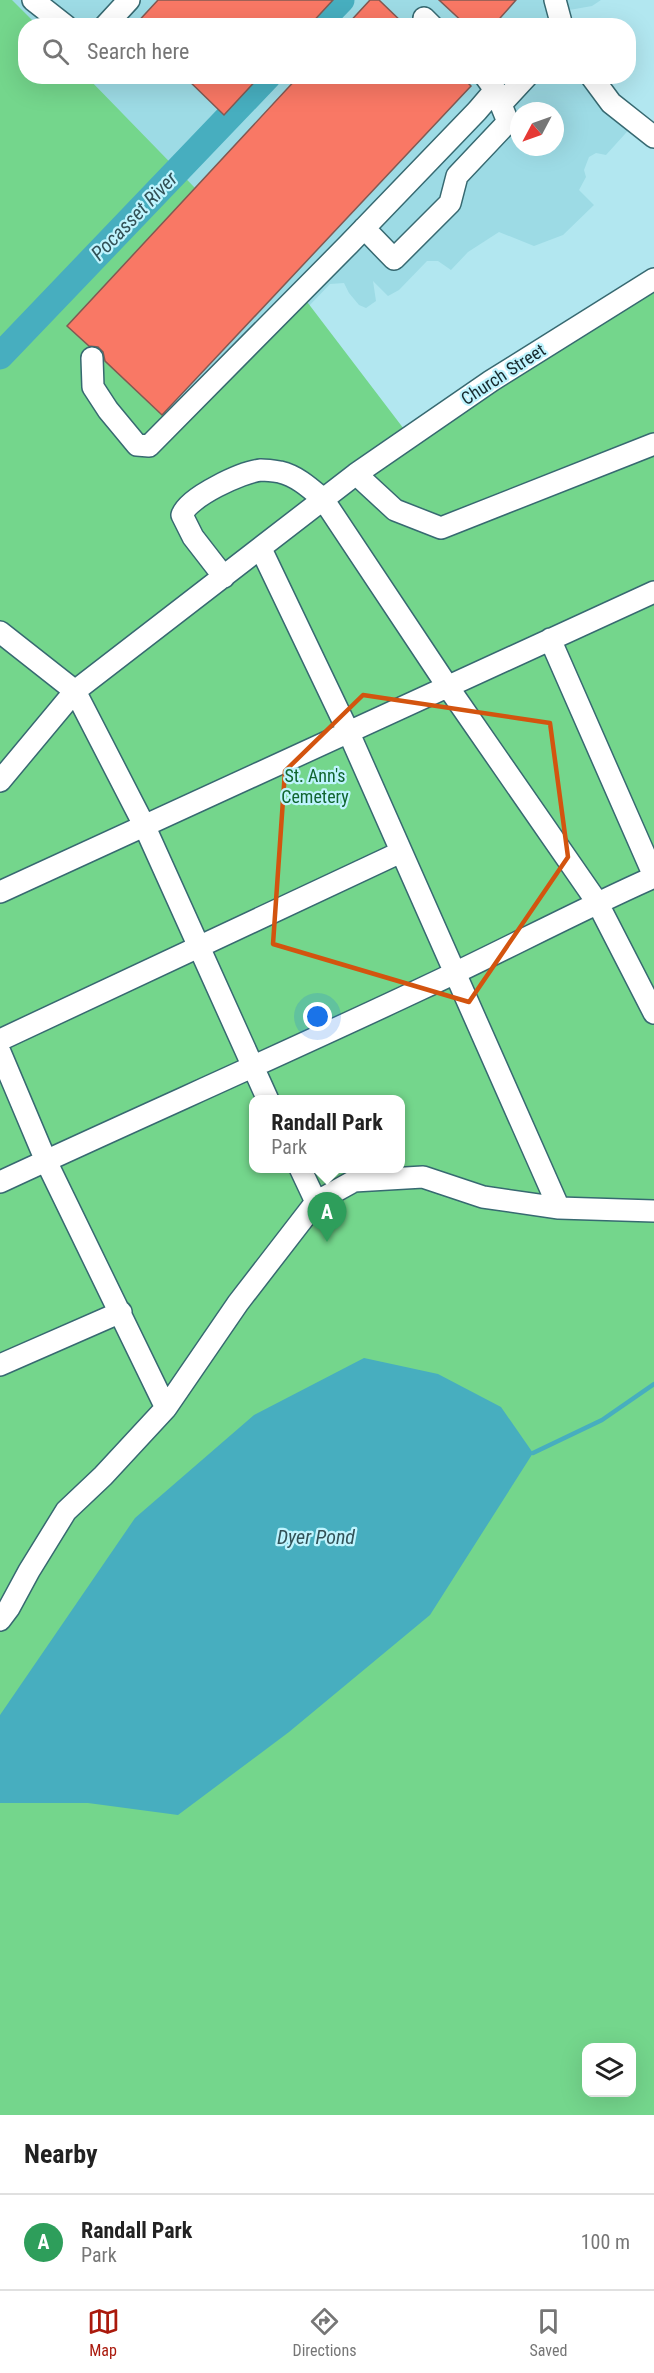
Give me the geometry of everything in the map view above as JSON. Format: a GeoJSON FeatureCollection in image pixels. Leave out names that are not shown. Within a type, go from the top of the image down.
{"type":"FeatureCollection","features":[{"type":"Feature","properties":{"kind":"street"},"geometry":{"type":"LineString","coordinates":[[33,0],[56,18]]}},
{"type":"Feature","properties":{"kind":"street"},"geometry":{"type":"LineString","coordinates":[[112,18],[129,0]]}},
{"type":"Feature","properties":{"kind":"street"},"geometry":{"type":"LineString","coordinates":[[555,0],[559,18]]}},
{"type":"Feature","properties":{"kind":"street"},"geometry":{"type":"LineString","coordinates":[[92,358],[93,387],[98,395],[137,445],[149,446],[364,228],[494,90],[508,84]]}},
{"type":"Feature","properties":{"kind":"street"},"geometry":{"type":"LineString","coordinates":[[597,84],[611,103],[654,137]]}},
{"type":"Feature","properties":{"kind":"street"},"geometry":{"type":"LineString","coordinates":[[364,228],[394,259],[450,203],[457,176],[508,122],[494,90]]}},
{"type":"Feature","properties":{"kind":"street","name":"Church Street"},"geometry":{"type":"LineString","coordinates":[[0,781],[75,691],[323,499],[491,381],[654,279]]}},
{"type":"Feature","properties":{"kind":"street"},"geometry":{"type":"LineString","coordinates":[[356,474],[395,510],[441,528],[654,444]]}},
{"type":"Feature","properties":{"kind":"street"},"geometry":{"type":"LineString","coordinates":[[224,577],[193,537],[182,515],[184,507],[207,492],[261,470],[281,472],[303,482],[323,499],[448,687],[597,902],[654,1013]]}},
{"type":"Feature","properties":{"kind":"street"},"geometry":{"type":"LineString","coordinates":[[261,549],[348,731],[559,1208]]}},
{"type":"Feature","properties":{"kind":"street"},"geometry":{"type":"LineString","coordinates":[[0,892],[654,591]]}},
{"type":"Feature","properties":{"kind":"street"},"geometry":{"type":"LineString","coordinates":[[0,632],[75,691],[144,825],[266,1095]]}},
{"type":"Feature","properties":{"kind":"street"},"geometry":{"type":"LineString","coordinates":[[0,1182],[254,1068],[454,974],[597,902],[654,877],[647,844],[550,639]]}},
{"type":"Feature","properties":{"kind":"street"},"geometry":{"type":"LineString","coordinates":[[0,1040],[401,852]]}},
{"type":"Feature","properties":{"kind":"street"},"geometry":{"type":"LineString","coordinates":[[0,1052],[46,1161],[166,1408]]}},
{"type":"Feature","properties":{"kind":"street"},"geometry":{"type":"LineString","coordinates":[[302,1173],[316,1202]]}},
{"type":"Feature","properties":{"kind":"street"},"geometry":{"type":"LineString","coordinates":[[5,1614],[66,1511],[103,1476],[166,1408],[238,1303],[316,1202],[354,1181],[423,1177],[483,1197],[559,1208],[654,1211]]}},
{"type":"Feature","properties":{"kind":"street"},"geometry":{"type":"LineString","coordinates":[[0,1365],[121,1312]]}},
{"type":"Feature","properties":{"kind":"street"},"geometry":{"type":"LineString","coordinates":[[0,1588],[5,1614]]}},
{"type":"Feature","properties":{"kind":"highlighted area"},"geometry":{"type":"Polygon","coordinates":[[[363,695],[550,723],[568,857],[469,1002],[273,944],[285,771],[363,695]]]}},
{"type":"Feature","properties":{"kind":"shaded area"},"geometry":{"type":"Polygon","coordinates":[[[0,0],[601,0],[592,6],[558,12],[559,18],[18,18],[18,84],[596,84],[634,124],[606,155],[596,153],[589,157],[584,170],[586,177],[579,190],[594,205],[563,235],[534,246],[499,232],[468,252],[451,270],[438,261],[427,261],[399,290],[388,296],[373,281],[376,301],[366,308],[359,305],[344,283],[330,284],[177,444],[0,355],[0,0]]]}},
{"type":"Feature","properties":{"kind":"green space","name":"St. Ann's Cemetery"},"geometry":{"type":"Polygon","coordinates":[[[0,0],[12,0],[30,18],[18,18],[18,84],[94,84],[195,188],[67,326],[172,417],[295,286],[410,437],[654,281],[654,2115],[0,2115],[0,0]]]}},
{"type":"Feature","properties":{"kind":"water","name":"Dyer Pond"},"geometry":{"type":"Polygon","coordinates":[[[364,1358],[438,1374],[501,1407],[533,1453],[430,1615],[289,1732],[178,1815],[88,1803],[0,1803],[0,1715],[135,1518],[254,1415],[364,1358]]]}},
{"type":"Feature","properties":{"kind":"building"},"geometry":{"type":"Polygon","coordinates":[[[158,0],[333,0],[316,18],[141,18],[158,0]]]}},
{"type":"Feature","properties":{"kind":"building"},"geometry":{"type":"Polygon","coordinates":[[[370,0],[379,0],[398,18],[353,18],[370,0]]]}},
{"type":"Feature","properties":{"kind":"building"},"geometry":{"type":"Polygon","coordinates":[[[439,0],[516,0],[500,18],[458,18],[439,0]]]}},
{"type":"Feature","properties":{"kind":"building"},"geometry":{"type":"Polygon","coordinates":[[[192,84],[253,84],[224,115],[192,84]]]}},
{"type":"Feature","properties":{"kind":"building"},"geometry":{"type":"Polygon","coordinates":[[[292,84],[469,84],[471,86],[162,415],[105,361],[103,352],[98,347],[89,346],[67,326],[292,84]]]}},
{"type":"Feature","properties":{"kind":"waterway","name":"Pocasset River"},"geometry":{"type":"LineString","coordinates":[[324,18],[341,0]]}},
{"type":"Feature","properties":{"kind":"waterway","name":"Pocasset River"},"geometry":{"type":"LineString","coordinates":[[0,356],[260,84]]}},
{"type":"Feature","properties":{"kind":"waterway"},"geometry":{"type":"LineString","coordinates":[[533,1453],[602,1420],[654,1384]]}},
{"type":"Feature","properties":{"kind":"place","name":"Randall Park"},"geometry":{"type":"Point","coordinates":[327,1242]}}]}
